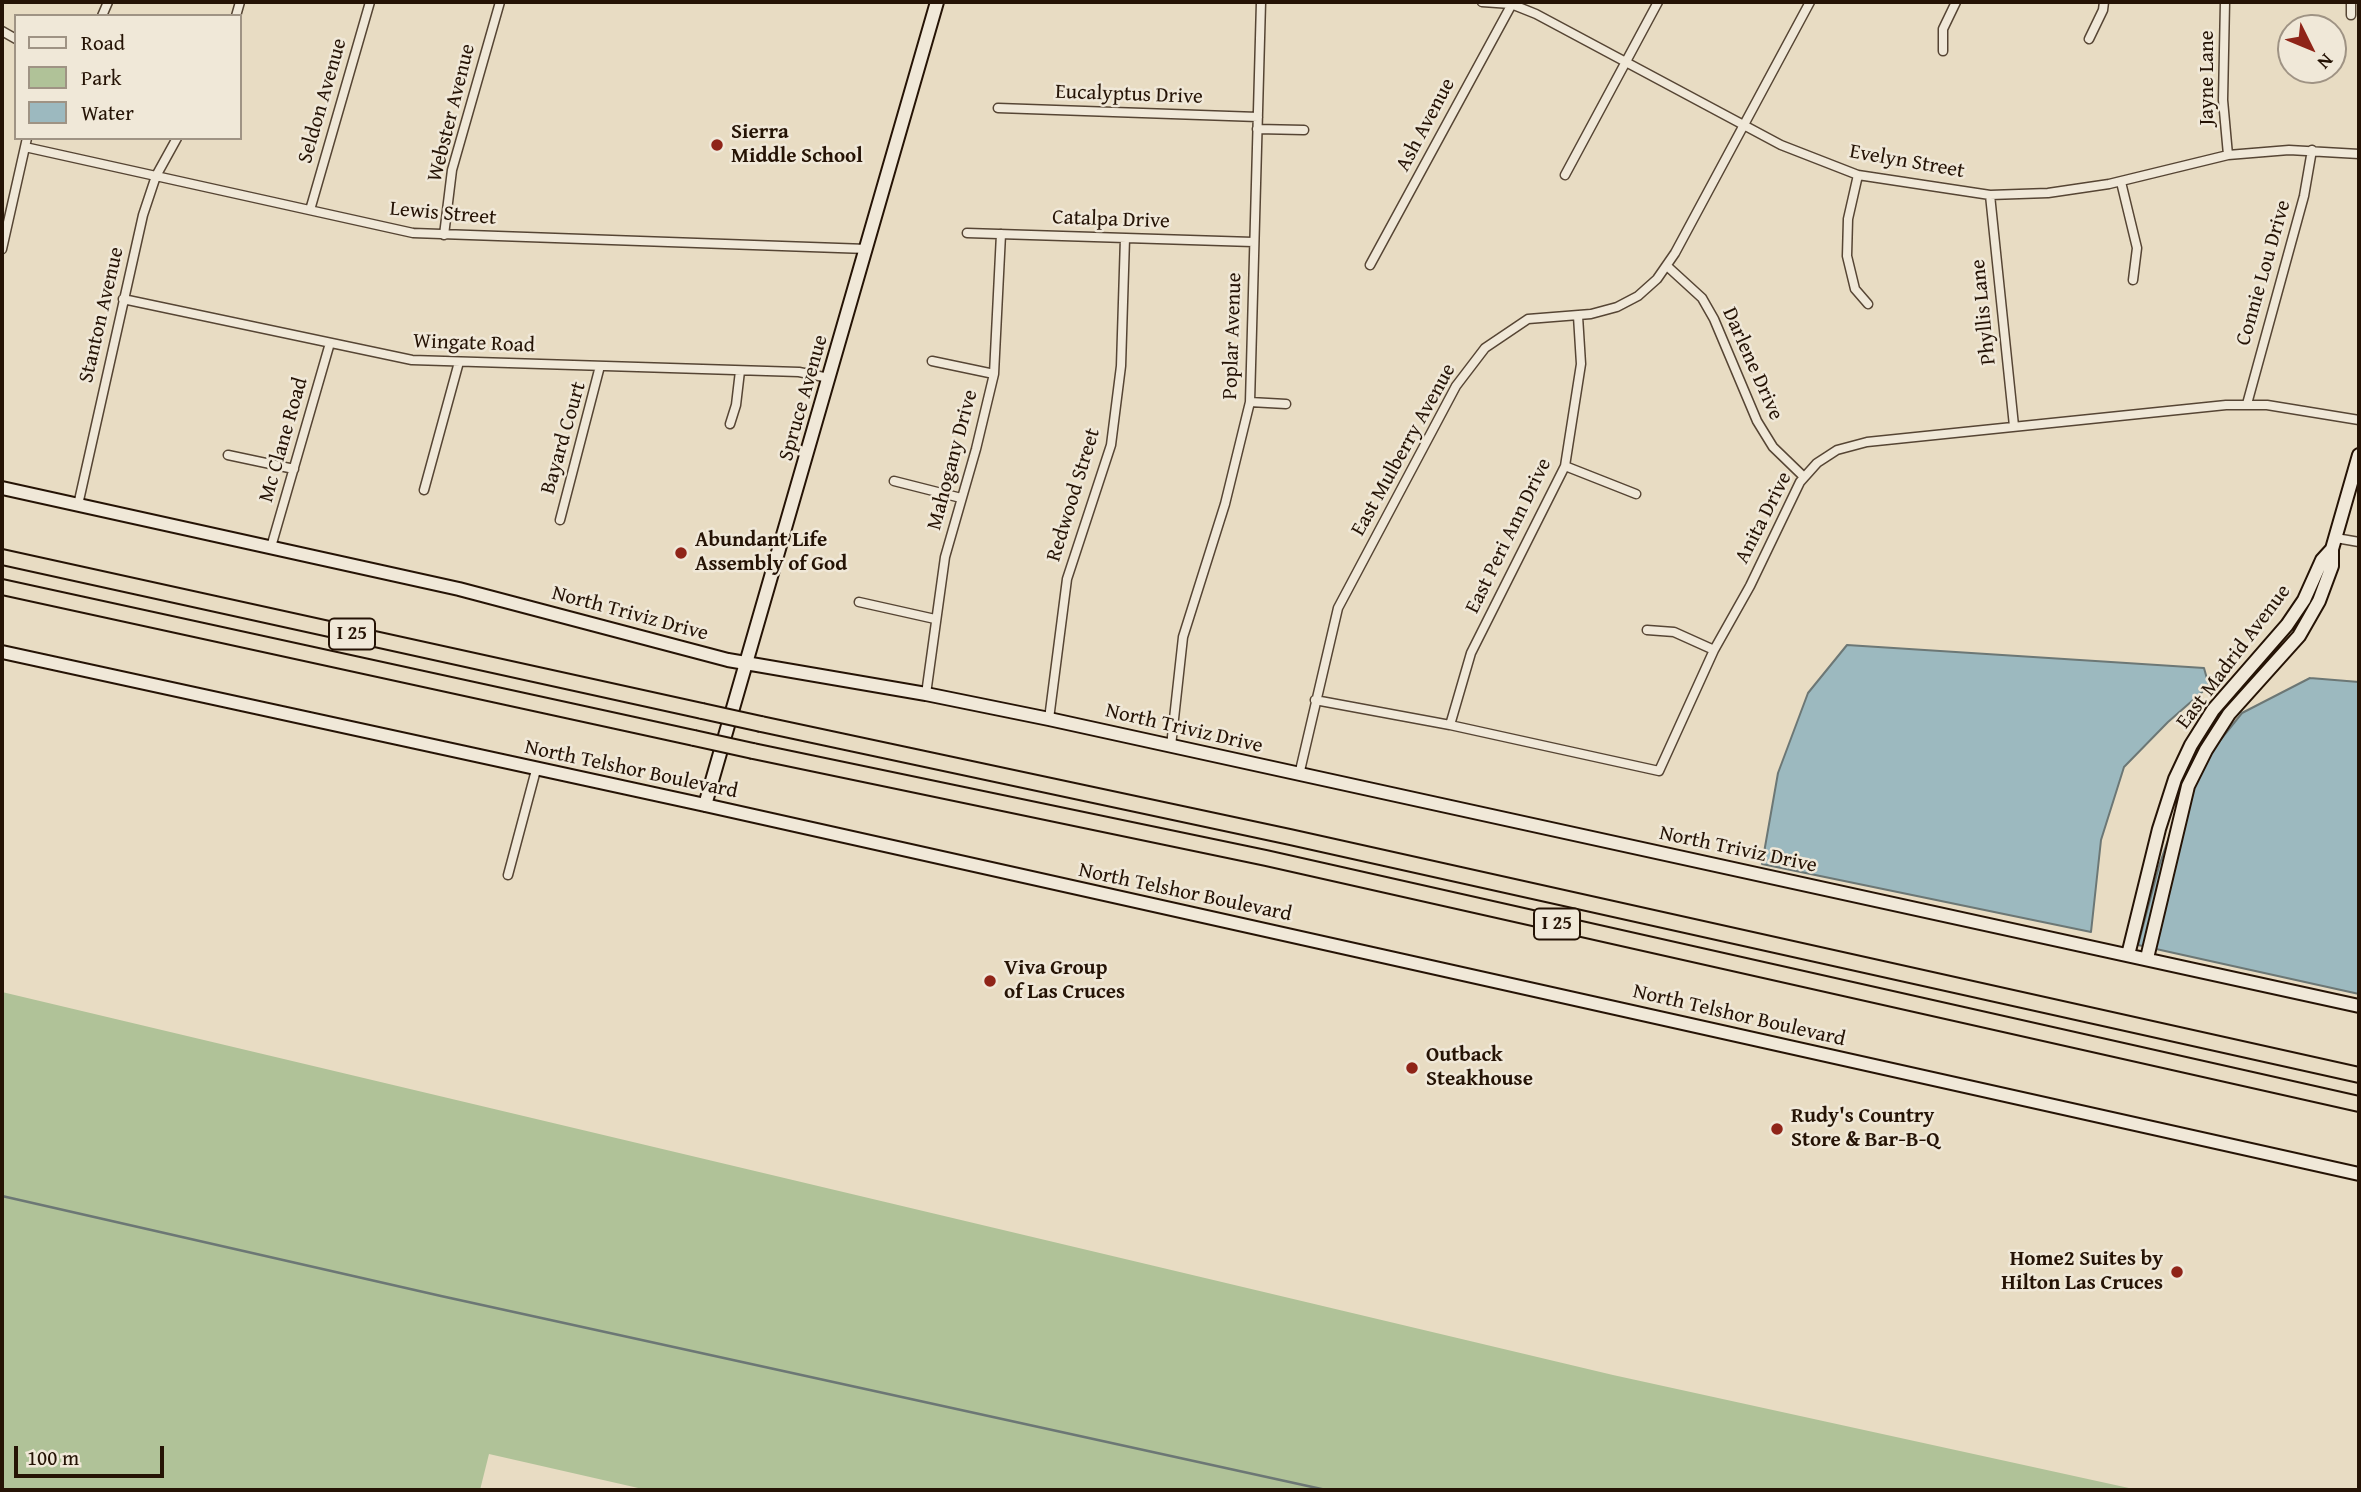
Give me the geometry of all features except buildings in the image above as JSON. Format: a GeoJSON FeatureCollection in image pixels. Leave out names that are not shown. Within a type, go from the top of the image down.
{"type":"FeatureCollection","features":[{"type":"Feature","properties":{"kind":"highway","name":"I 25"},"geometry":{"type":"LineString","coordinates":[[2,557],[1277,834],[2359,1075]]}},
{"type":"Feature","properties":{"kind":"highway","name":"I 25"},"geometry":{"type":"LineString","coordinates":[[2,587],[753,751],[1266,858],[2359,1104]]}},
{"type":"Feature","properties":{"kind":"street","name":"Seldon Avenue"},"geometry":{"type":"LineString","coordinates":[[310,210],[370,2]]}},
{"type":"Feature","properties":{"kind":"street","name":"Webster Avenue"},"geometry":{"type":"LineString","coordinates":[[444,235],[452,170],[499,2]]}},
{"type":"Feature","properties":{"kind":"street","name":"Spruce Avenue"},"geometry":{"type":"LineString","coordinates":[[705,805],[937,2]]}},
{"type":"Feature","properties":{"kind":"street","name":"Poplar Avenue"},"geometry":{"type":"LineString","coordinates":[[1171,746],[1183,637],[1225,504],[1250,402],[1261,2]]}},
{"type":"Feature","properties":{"kind":"street","name":"Evelyn Street"},"geometry":{"type":"LineString","coordinates":[[1482,2],[1512,3],[1791,150],[1858,175],[1990,195],[2061,192],[2121,182],[2195,160],[2228,155],[2312,150],[2359,154]]}},
{"type":"Feature","properties":{"kind":"street"},"geometry":{"type":"LineString","coordinates":[[1565,176],[1658,2]]}},
{"type":"Feature","properties":{"kind":"street","name":"East Mulberry Avenue"},"geometry":{"type":"LineString","coordinates":[[1299,775],[1329,637],[1342,600],[1456,386],[1485,348],[1528,319],[1578,316],[1609,310],[1631,300],[1651,285],[1667,266],[1810,2]]}},
{"type":"Feature","properties":{"kind":"street"},"geometry":{"type":"LineString","coordinates":[[1943,51],[1943,29],[1956,2]]}},
{"type":"Feature","properties":{"kind":"street"},"geometry":{"type":"LineString","coordinates":[[2089,39],[2104,10],[2104,2]]}},
{"type":"Feature","properties":{"kind":"street","name":"Jayne Lane"},"geometry":{"type":"LineString","coordinates":[[2225,2],[2223,91],[2228,155]]}},
{"type":"Feature","properties":{"kind":"street"},"geometry":{"type":"LineString","coordinates":[[2351,2],[2351,15]]}},
{"type":"Feature","properties":{"kind":"street","name":"Ash Avenue"},"geometry":{"type":"LineString","coordinates":[[1370,265],[1512,3]]}},
{"type":"Feature","properties":{"kind":"street","name":"Eucalyptus Drive"},"geometry":{"type":"LineString","coordinates":[[999,108],[1258,117]]}},
{"type":"Feature","properties":{"kind":"street"},"geometry":{"type":"LineString","coordinates":[[1257,129],[1304,130]]}},
{"type":"Feature","properties":{"kind":"street","name":"Stanton Avenue"},"geometry":{"type":"LineString","coordinates":[[78,505],[143,215],[156,176],[176,140]]}},
{"type":"Feature","properties":{"kind":"street","name":"Lewis Street"},"geometry":{"type":"LineString","coordinates":[[26,142],[156,176],[402,231],[444,235],[867,249]]}},
{"type":"Feature","properties":{"kind":"street"},"geometry":{"type":"LineString","coordinates":[[2,249],[26,142]]}},
{"type":"Feature","properties":{"kind":"street","name":"Connie Lou Drive"},"geometry":{"type":"LineString","coordinates":[[2247,404],[2304,196],[2312,150]]}},
{"type":"Feature","properties":{"kind":"street"},"geometry":{"type":"LineString","coordinates":[[1858,175],[1848,219],[1847,256],[1855,289],[1868,304]]}},
{"type":"Feature","properties":{"kind":"street"},"geometry":{"type":"LineString","coordinates":[[2121,182],[2137,248],[2133,280]]}},
{"type":"Feature","properties":{"kind":"street","name":"Phyllis Lane"},"geometry":{"type":"LineString","coordinates":[[1990,195],[2014,426]]}},
{"type":"Feature","properties":{"kind":"street","name":"Catalpa Drive"},"geometry":{"type":"LineString","coordinates":[[967,233],[1254,242]]}},
{"type":"Feature","properties":{"kind":"street","name":"Mahogany Drive"},"geometry":{"type":"LineString","coordinates":[[926,694],[945,557],[994,374],[1001,234]]}},
{"type":"Feature","properties":{"kind":"street","name":"Redwood Street"},"geometry":{"type":"LineString","coordinates":[[1049,719],[1067,579],[1111,445],[1121,366],[1125,238]]}},
{"type":"Feature","properties":{"kind":"street","name":"Darlene Drive"},"geometry":{"type":"LineString","coordinates":[[1667,266],[1702,298],[1714,320],[1756,421],[1773,447],[1804,477]]}},
{"type":"Feature","properties":{"kind":"street","name":"Wingate Road"},"geometry":{"type":"LineString","coordinates":[[123,299],[396,358],[799,372],[830,378]]}},
{"type":"Feature","properties":{"kind":"street","name":"East Peri Ann Drive"},"geometry":{"type":"LineString","coordinates":[[1450,725],[1471,653],[1565,466],[1581,364],[1578,316]]}},
{"type":"Feature","properties":{"kind":"street","name":"Mc Clane Road"},"geometry":{"type":"LineString","coordinates":[[271,547],[330,343]]}},
{"type":"Feature","properties":{"kind":"street"},"geometry":{"type":"LineString","coordinates":[[932,361],[994,374]]}},
{"type":"Feature","properties":{"kind":"street"},"geometry":{"type":"LineString","coordinates":[[424,490],[459,362]]}},
{"type":"Feature","properties":{"kind":"street","name":"Bayard Court"},"geometry":{"type":"LineString","coordinates":[[559,520],[600,366]]}},
{"type":"Feature","properties":{"kind":"street"},"geometry":{"type":"LineString","coordinates":[[730,424],[736,405],[740,371]]}},
{"type":"Feature","properties":{"kind":"street"},"geometry":{"type":"LineString","coordinates":[[1250,402],[1286,404]]}},
{"type":"Feature","properties":{"kind":"street","name":"Anita Drive"},"geometry":{"type":"LineString","coordinates":[[1315,700],[1450,725],[1659,771],[1714,650],[1751,586],[1804,477],[1830,454],[1852,445],[2014,426],[2247,404],[2359,420]]}},
{"type":"Feature","properties":{"kind":"street"},"geometry":{"type":"LineString","coordinates":[[228,455],[294,469]]}},
{"type":"Feature","properties":{"kind":"street","name":"East Madrid Avenue"},"geometry":{"type":"LineString","coordinates":[[2147,958],[2188,786],[2206,750],[2229,714],[2299,636],[2319,601],[2332,566],[2334,543],[2359,455]]}},
{"type":"Feature","properties":{"kind":"street"},"geometry":{"type":"LineString","coordinates":[[1565,466],[1636,494]]}},
{"type":"Feature","properties":{"kind":"street"},"geometry":{"type":"LineString","coordinates":[[894,481],[961,498]]}},
{"type":"Feature","properties":{"kind":"street","name":"North Triviz Drive"},"geometry":{"type":"LineString","coordinates":[[2,488],[459,589],[674,646],[1049,719],[2359,1006]]}},
{"type":"Feature","properties":{"kind":"street"},"geometry":{"type":"LineString","coordinates":[[2334,543],[2359,542]]}},
{"type":"Feature","properties":{"kind":"street","name":"East Madrid Avenue"},"geometry":{"type":"LineString","coordinates":[[2128,955],[2159,829],[2175,779],[2191,745],[2213,710],[2287,625],[2304,600],[2322,560],[2334,543]]}},
{"type":"Feature","properties":{"kind":"street"},"geometry":{"type":"LineString","coordinates":[[859,602],[935,620]]}},
{"type":"Feature","properties":{"kind":"street"},"geometry":{"type":"LineString","coordinates":[[1647,629],[1674,632],[1714,650]]}},
{"type":"Feature","properties":{"kind":"street","name":"North Telshor Boulevard"},"geometry":{"type":"LineString","coordinates":[[2,652],[705,805],[2359,1174]]}},
{"type":"Feature","properties":{"kind":"street"},"geometry":{"type":"LineString","coordinates":[[508,875],[536,770]]}},
{"type":"Feature","properties":{"kind":"green space"},"geometry":{"type":"Polygon","coordinates":[[[2,992],[1613,1375],[2138,1490],[647,1490],[489,1454],[480,1490],[2,1490],[2,992]]]}},
{"type":"Feature","properties":{"kind":"water"},"geometry":{"type":"Polygon","coordinates":[[[1847,645],[2204,668],[2209,686],[2168,722],[2124,767],[2101,840],[2091,932],[1762,864],[1778,773],[1808,693],[1847,645]]]}},
{"type":"Feature","properties":{"kind":"water"},"geometry":{"type":"Polygon","coordinates":[[[2310,678],[2359,682],[2359,994],[2138,945],[2159,866],[2189,779],[2242,713],[2310,678]]]}},
{"type":"Feature","properties":{"kind":"waterway"},"geometry":{"type":"LineString","coordinates":[[2,1196],[441,1296],[1326,1490]]}},
{"type":"Feature","properties":{"kind":"place","name":"Sierra Middle School"},"geometry":{"type":"Point","coordinates":[717,145]}},
{"type":"Feature","properties":{"kind":"place","name":"Abundant Life Assembly of God"},"geometry":{"type":"Point","coordinates":[681,553]}},
{"type":"Feature","properties":{"kind":"place","name":"Viva Group of Las Cruces"},"geometry":{"type":"Point","coordinates":[990,981]}},
{"type":"Feature","properties":{"kind":"place","name":"Outback Steakhouse"},"geometry":{"type":"Point","coordinates":[1412,1068]}},
{"type":"Feature","properties":{"kind":"place","name":"Rudy's Country Store & Bar-B-Q"},"geometry":{"type":"Point","coordinates":[1777,1129]}},
{"type":"Feature","properties":{"kind":"place","name":"Home2 Suites by Hilton Las Cruces"},"geometry":{"type":"Point","coordinates":[2177,1272]}}]}
